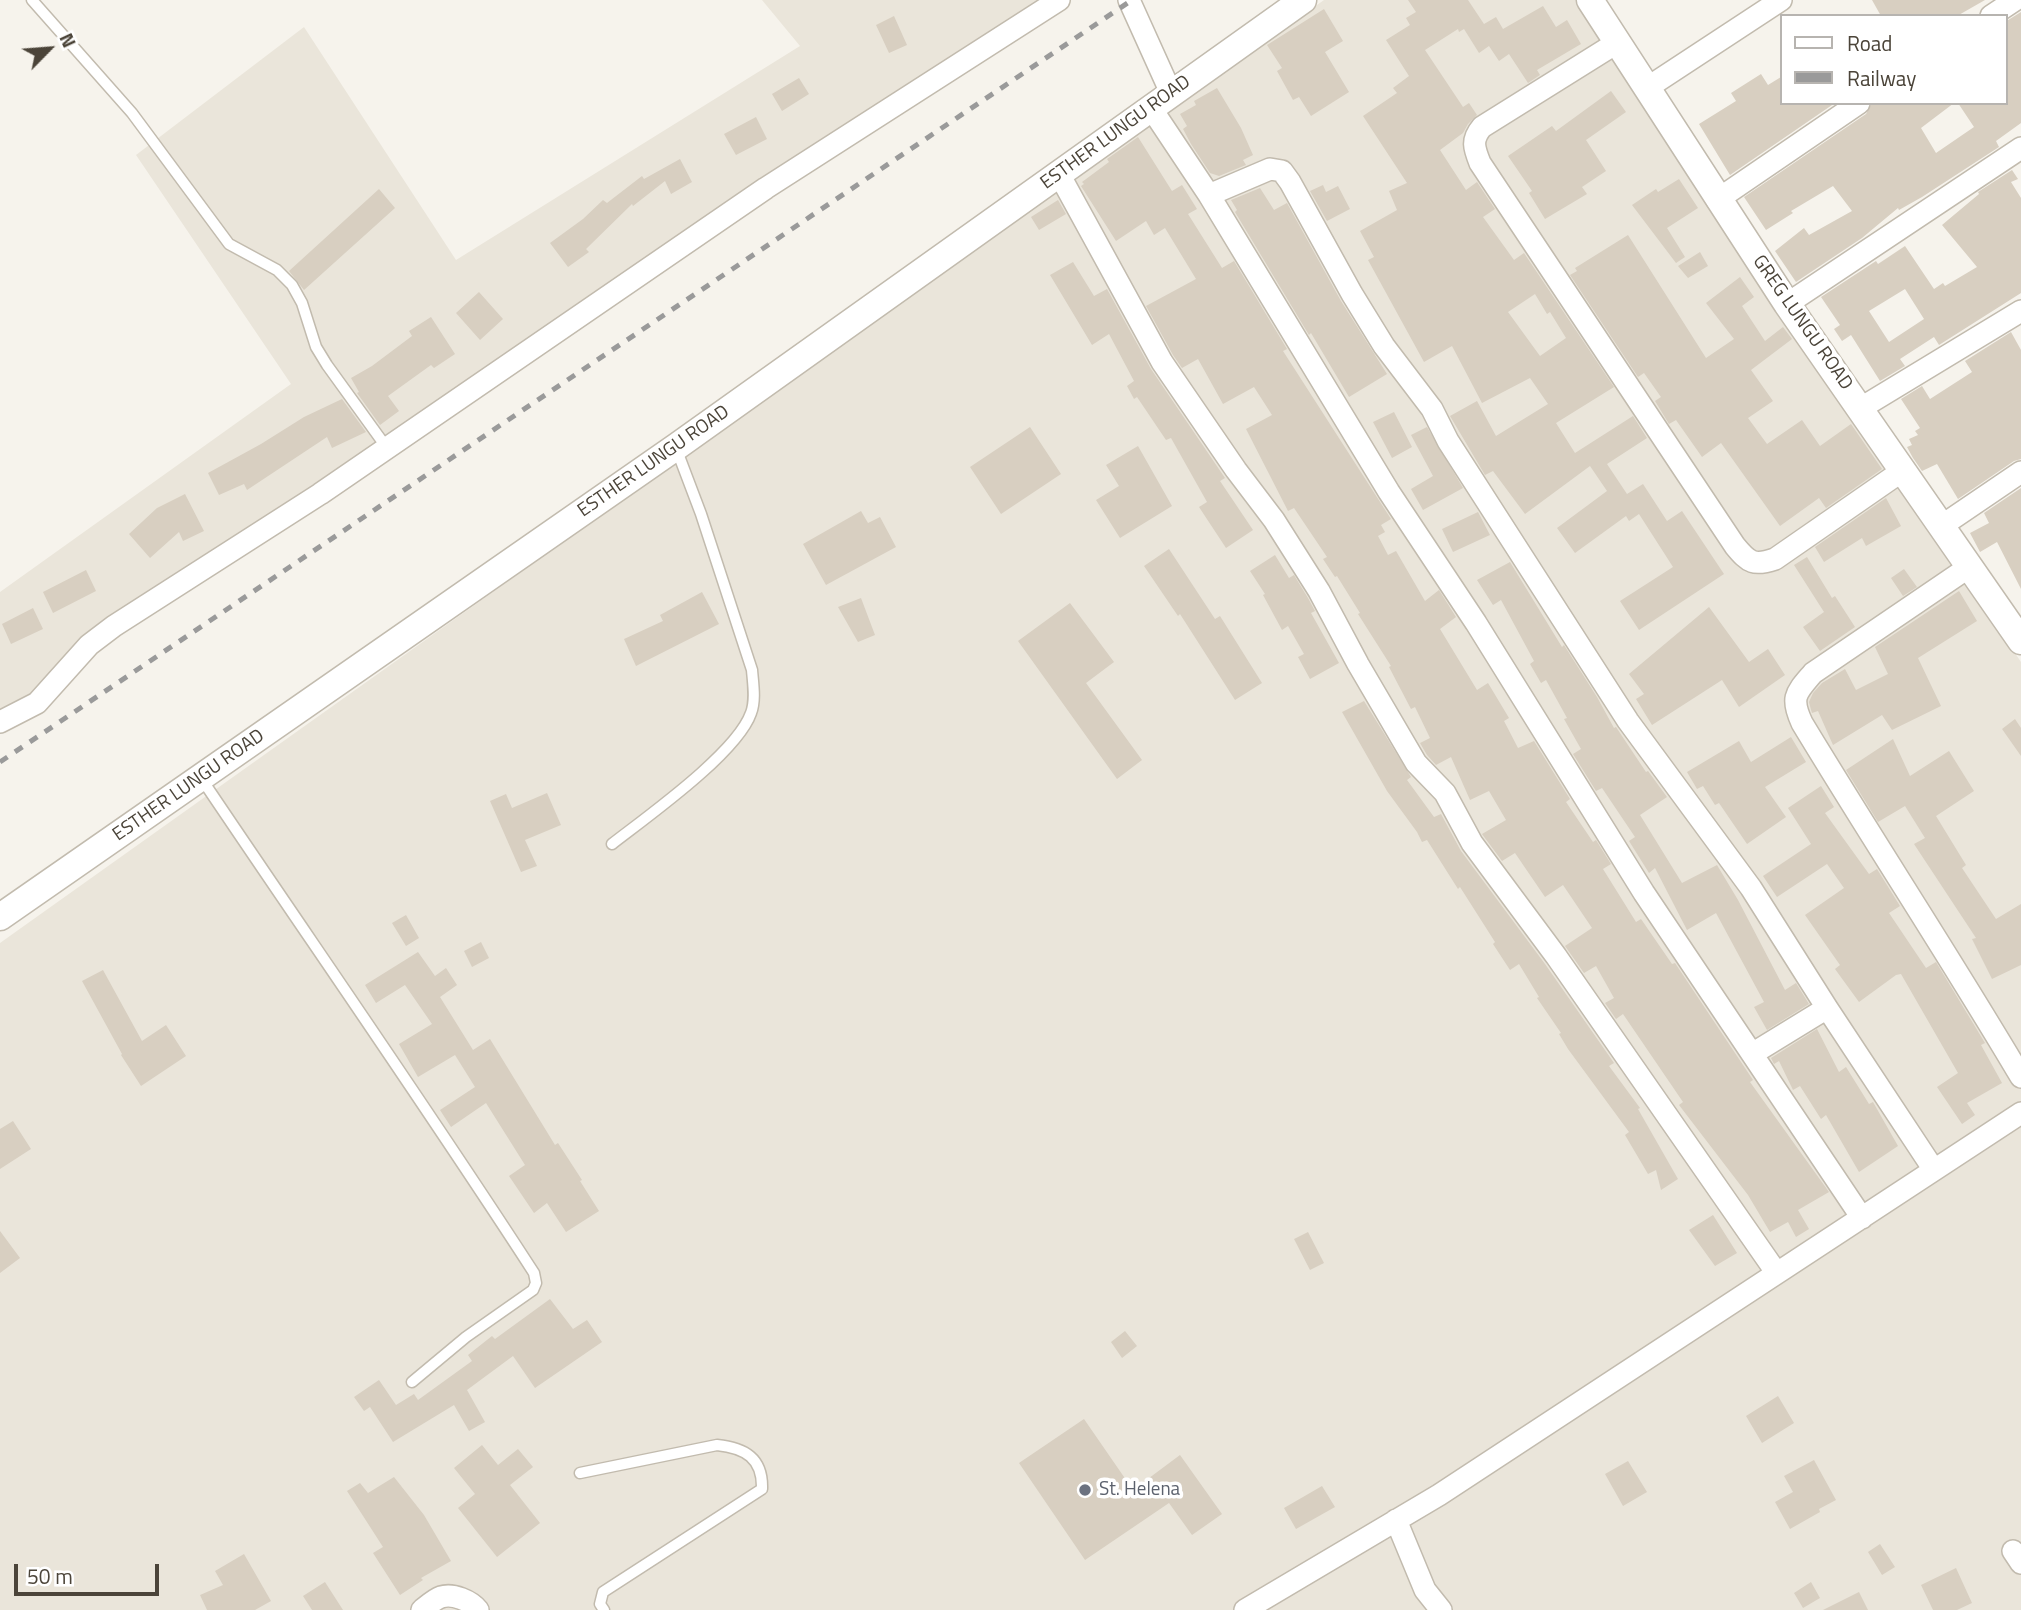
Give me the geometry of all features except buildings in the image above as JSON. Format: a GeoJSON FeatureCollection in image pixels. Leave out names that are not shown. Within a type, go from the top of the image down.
{"type":"FeatureCollection","features":[{"type":"Feature","properties":{"kind":"street"},"geometry":{"type":"LineString","coordinates":[[0,722],[37,703],[89,645],[114,626],[387,448],[766,188],[1059,0]]}},
{"type":"Feature","properties":{"kind":"street"},"geometry":{"type":"LineString","coordinates":[[1129,0],[1161,101],[1209,195],[1389,492],[1476,623],[1644,893],[1863,1218]]}},
{"type":"Feature","properties":{"kind":"street","name":"ESTHER LUNGU ROAD"},"geometry":{"type":"LineString","coordinates":[[0,917],[676,447],[1303,0]]}},
{"type":"Feature","properties":{"kind":"street","name":"GREG LUNGU ROAD"},"geometry":{"type":"LineString","coordinates":[[1590,0],[1717,200],[1787,304],[2021,640]]}},
{"type":"Feature","properties":{"kind":"street"},"geometry":{"type":"LineString","coordinates":[[1647,88],[1782,0]]}},
{"type":"Feature","properties":{"kind":"street"},"geometry":{"type":"LineString","coordinates":[[1994,14],[2015,0]]}},
{"type":"Feature","properties":{"kind":"street"},"geometry":{"type":"LineString","coordinates":[[1618,41],[1482,127],[1475,135],[1473,146],[1480,163],[1746,560],[1761,564],[1774,559],[1902,471]]}},
{"type":"Feature","properties":{"kind":"street"},"geometry":{"type":"LineString","coordinates":[[1717,200],[1856,105]]}},
{"type":"Feature","properties":{"kind":"street"},"geometry":{"type":"LineString","coordinates":[[1787,304],[2021,148]]}},
{"type":"Feature","properties":{"kind":"street"},"geometry":{"type":"LineString","coordinates":[[1209,195],[1270,169],[1282,172],[1290,182],[1352,294],[1384,345],[1432,410],[1448,442],[1628,721],[1751,888],[1934,1170]]}},
{"type":"Feature","properties":{"kind":"street"},"geometry":{"type":"LineString","coordinates":[[1059,174],[1162,362],[1220,448],[1274,520],[1320,591],[1358,664],[1416,763],[1445,793],[1472,843],[1556,956],[1776,1272]]}},
{"type":"Feature","properties":{"kind":"street"},"geometry":{"type":"LineString","coordinates":[[1861,408],[2021,311]]}},
{"type":"Feature","properties":{"kind":"street"},"geometry":{"type":"LineString","coordinates":[[1940,527],[2021,472]]}},
{"type":"Feature","properties":{"kind":"street"},"geometry":{"type":"LineString","coordinates":[[1969,567],[1813,673],[1797,693],[1794,706],[1847,797],[1954,965],[2021,1077]]}},
{"type":"Feature","properties":{"kind":"street"},"geometry":{"type":"LineString","coordinates":[[1752,1054],[1827,1008]]}},
{"type":"Feature","properties":{"kind":"street"},"geometry":{"type":"LineString","coordinates":[[1245,1610],[1439,1495],[2021,1112]]}},
{"type":"Feature","properties":{"kind":"street"},"geometry":{"type":"LineString","coordinates":[[1396,1520],[1425,1590],[1441,1610]]}},
{"type":"Feature","properties":{"kind":"street"},"geometry":{"type":"LineString","coordinates":[[422,1610],[442,1597],[457,1597],[473,1604],[478,1610]]}},
{"type":"Feature","properties":{"kind":"lane"},"geometry":{"type":"LineString","coordinates":[[32,0],[132,113],[229,244],[277,270],[292,285],[303,303],[316,347],[387,448]]}},
{"type":"Feature","properties":{"kind":"lane"},"geometry":{"type":"LineString","coordinates":[[612,844],[699,774],[733,741],[751,713],[754,691],[752,670],[702,514],[676,447]]}},
{"type":"Feature","properties":{"kind":"lane"},"geometry":{"type":"LineString","coordinates":[[201,778],[364,1022],[444,1135],[534,1273],[536,1283],[533,1290],[466,1337],[412,1382]]}},
{"type":"Feature","properties":{"kind":"lane"},"geometry":{"type":"LineString","coordinates":[[580,1473],[717,1445],[739,1447],[754,1460],[762,1474],[762,1489],[603,1592],[600,1604],[604,1610]]}},
{"type":"Feature","properties":{"kind":"shaded area"},"geometry":{"type":"Polygon","coordinates":[[[762,0],[1053,0],[859,129],[0,717],[0,592],[291,384],[136,155],[304,27],[456,260],[800,46],[762,0]]]}},
{"type":"Feature","properties":{"kind":"shaded area"},"geometry":{"type":"Polygon","coordinates":[[[1324,0],[1578,0],[2021,662],[2021,1610],[0,1610],[0,943],[1324,0]]]}},
{"type":"Feature","properties":{"kind":"railway"},"geometry":{"type":"LineString","coordinates":[[0,762],[1132,0]]}},
{"type":"Feature","properties":{"kind":"place","name":"St. Helena"},"geometry":{"type":"Point","coordinates":[1085,1490]}}]}
